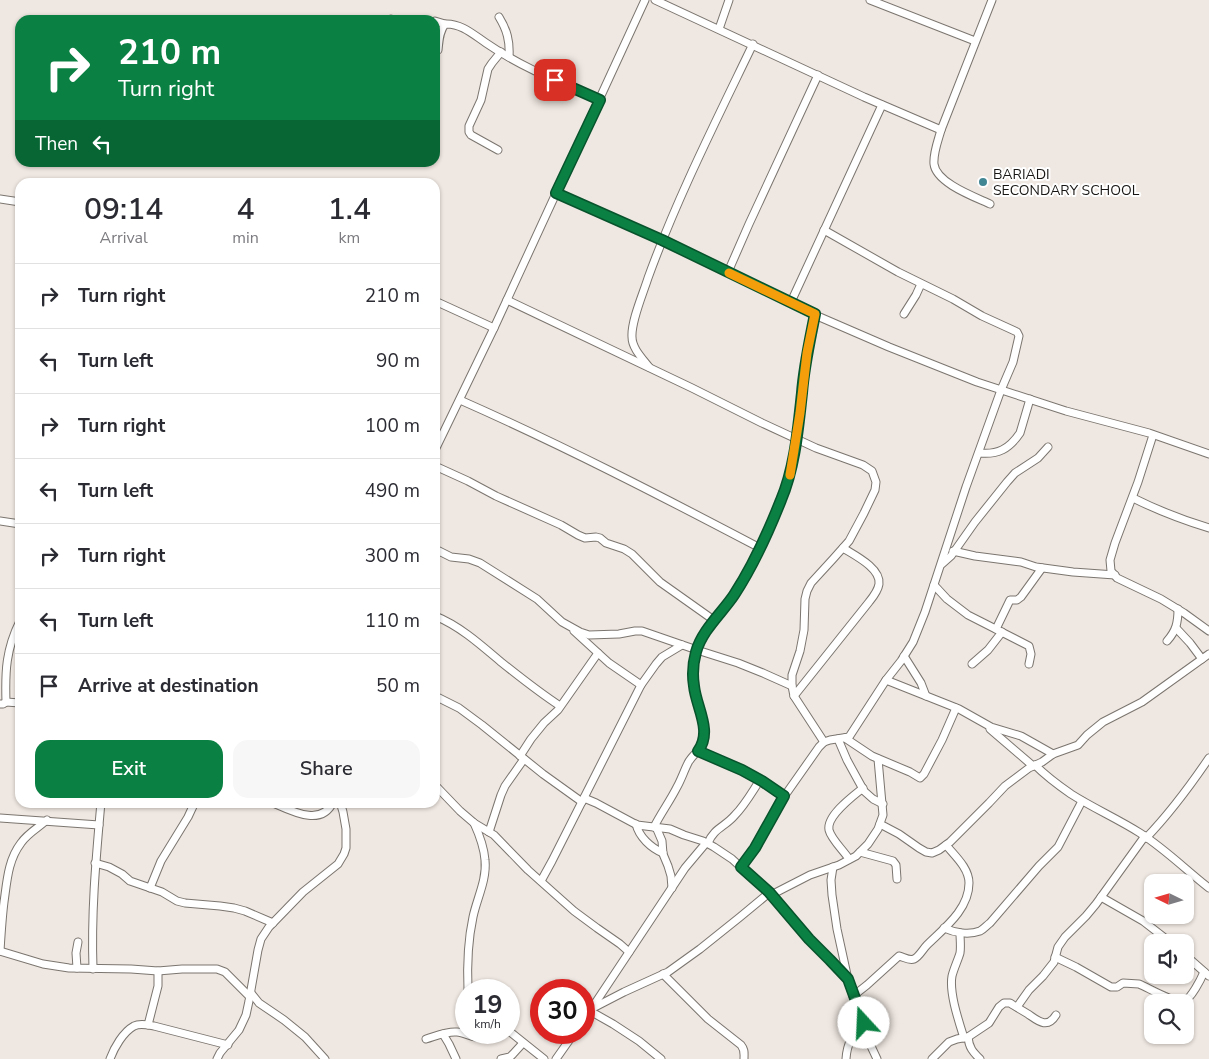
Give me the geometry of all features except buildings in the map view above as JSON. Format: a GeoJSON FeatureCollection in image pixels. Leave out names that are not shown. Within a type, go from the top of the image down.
{"type":"FeatureCollection","features":[{"type":"Feature","properties":{"kind":"street"},"geometry":{"type":"LineString","coordinates":[[440,440],[494,328],[645,0]]}},
{"type":"Feature","properties":{"kind":"street"},"geometry":{"type":"LineString","coordinates":[[655,0],[941,130]]}},
{"type":"Feature","properties":{"kind":"street"},"geometry":{"type":"LineString","coordinates":[[719,29],[729,0]]}},
{"type":"Feature","properties":{"kind":"street"},"geometry":{"type":"LineString","coordinates":[[870,0],[975,42]]}},
{"type":"Feature","properties":{"kind":"street"},"geometry":{"type":"LineString","coordinates":[[990,204],[943,180],[934,165],[941,130],[992,0]]}},
{"type":"Feature","properties":{"kind":"street"},"geometry":{"type":"LineString","coordinates":[[499,17],[507,31],[510,57]]}},
{"type":"Feature","properties":{"kind":"street"},"geometry":{"type":"LineString","coordinates":[[440,22],[458,26],[469,31],[510,57],[558,82],[600,100]]}},
{"type":"Feature","properties":{"kind":"street"},"geometry":{"type":"LineString","coordinates":[[440,34],[445,24]]}},
{"type":"Feature","properties":{"kind":"street"},"geometry":{"type":"LineString","coordinates":[[649,368],[636,350],[632,339],[633,328],[645,287],[662,240],[753,44]]}},
{"type":"Feature","properties":{"kind":"street"},"geometry":{"type":"LineString","coordinates":[[498,150],[472,135],[469,126],[483,93],[488,69],[501,52]]}},
{"type":"Feature","properties":{"kind":"street"},"geometry":{"type":"LineString","coordinates":[[728,272],[748,224],[818,75]]}},
{"type":"Feature","properties":{"kind":"street"},"geometry":{"type":"LineString","coordinates":[[791,302],[882,104]]}},
{"type":"Feature","properties":{"kind":"street"},"geometry":{"type":"LineString","coordinates":[[556,193],[662,240],[815,314],[889,347],[1000,390],[1066,411],[1153,435],[1209,454]]}},
{"type":"Feature","properties":{"kind":"street"},"geometry":{"type":"LineString","coordinates":[[0,200],[15,202]]}},
{"type":"Feature","properties":{"kind":"street"},"geometry":{"type":"LineString","coordinates":[[741,867],[755,848],[784,796],[809,760],[824,742],[849,737],[912,642],[941,566],[1000,390],[1018,346],[1019,334],[1014,330],[982,316],[953,299],[921,284],[824,230]]}},
{"type":"Feature","properties":{"kind":"street"},"geometry":{"type":"LineString","coordinates":[[904,314],[921,284]]}},
{"type":"Feature","properties":{"kind":"street"},"geometry":{"type":"LineString","coordinates":[[507,300],[762,423],[872,471],[876,482],[875,490],[864,513],[849,541],[812,583],[805,599],[804,630],[792,675],[792,686],[794,696],[824,742]]}},
{"type":"Feature","properties":{"kind":"street"},"geometry":{"type":"LineString","coordinates":[[440,303],[494,328]]}},
{"type":"Feature","properties":{"kind":"street"},"geometry":{"type":"LineString","coordinates":[[672,888],[668,866],[663,853],[662,841],[655,827],[660,814],[678,786],[688,763],[698,751],[703,741],[702,716],[694,686],[694,665],[697,650],[705,634],[734,595],[760,548],[789,480],[807,353],[815,314]]}},
{"type":"Feature","properties":{"kind":"street"},"geometry":{"type":"LineString","coordinates":[[979,453],[988,454],[1003,450],[1016,438],[1020,433],[1030,399]]}},
{"type":"Feature","properties":{"kind":"street"},"geometry":{"type":"LineString","coordinates":[[460,400],[612,472],[760,548]]}},
{"type":"Feature","properties":{"kind":"street"},"geometry":{"type":"LineString","coordinates":[[1114,575],[1111,571],[1110,560],[1153,435]]}},
{"type":"Feature","properties":{"kind":"street"},"geometry":{"type":"LineString","coordinates":[[941,566],[948,560],[953,551],[1015,473],[1038,458],[1048,446]]}},
{"type":"Feature","properties":{"kind":"street"},"geometry":{"type":"LineString","coordinates":[[440,468],[561,525],[578,535],[585,538],[600,538],[606,543],[624,549],[632,554],[660,582],[715,621]]}},
{"type":"Feature","properties":{"kind":"street"},"geometry":{"type":"LineString","coordinates":[[1132,498],[1209,528]]}},
{"type":"Feature","properties":{"kind":"street"},"geometry":{"type":"LineString","coordinates":[[0,521],[15,523]]}},
{"type":"Feature","properties":{"kind":"street"},"geometry":{"type":"LineString","coordinates":[[794,696],[869,602],[878,586],[877,575],[872,568],[843,548]]}},
{"type":"Feature","properties":{"kind":"street"},"geometry":{"type":"LineString","coordinates":[[440,551],[451,556],[480,563],[537,599],[609,663],[641,684]]}},
{"type":"Feature","properties":{"kind":"street"},"geometry":{"type":"LineString","coordinates":[[953,551],[1021,562],[1036,568],[1114,575],[1178,609],[1209,631]]}},
{"type":"Feature","properties":{"kind":"street"},"geometry":{"type":"LineString","coordinates":[[1027,564],[1032,582]]}},
{"type":"Feature","properties":{"kind":"street"},"geometry":{"type":"LineString","coordinates":[[972,664],[988,650],[999,631],[1010,600],[1017,600],[1021,597],[1042,568]]}},
{"type":"Feature","properties":{"kind":"street"},"geometry":{"type":"LineString","coordinates":[[934,585],[956,607],[968,615],[1029,646],[1031,654],[1029,664]]}},
{"type":"Feature","properties":{"kind":"street"},"geometry":{"type":"LineString","coordinates":[[1167,641],[1176,628],[1178,609]]}},
{"type":"Feature","properties":{"kind":"street"},"geometry":{"type":"LineString","coordinates":[[440,618],[452,624],[540,693],[560,706]]}},
{"type":"Feature","properties":{"kind":"street"},"geometry":{"type":"LineString","coordinates":[[562,622],[589,635],[642,631],[746,666],[792,686]]}},
{"type":"Feature","properties":{"kind":"street"},"geometry":{"type":"LineString","coordinates":[[1176,628],[1202,659]]}},
{"type":"Feature","properties":{"kind":"street"},"geometry":{"type":"LineString","coordinates":[[3,703],[8,655],[15,633]]}},
{"type":"Feature","properties":{"kind":"street"},"geometry":{"type":"LineString","coordinates":[[11,643],[15,644]]}},
{"type":"Feature","properties":{"kind":"street"},"geometry":{"type":"LineString","coordinates":[[541,881],[641,684],[662,658],[682,645]]}},
{"type":"Feature","properties":{"kind":"street"},"geometry":{"type":"LineString","coordinates":[[489,832],[500,795],[531,739],[553,715],[598,653]]}},
{"type":"Feature","properties":{"kind":"street"},"geometry":{"type":"LineString","coordinates":[[880,824],[900,834],[926,852],[932,853],[946,845],[1005,786],[1034,765],[1053,754],[1078,745],[1103,722],[1142,702],[1209,654]]}},
{"type":"Feature","properties":{"kind":"street"},"geometry":{"type":"LineString","coordinates":[[904,656],[921,683],[926,696]]}},
{"type":"Feature","properties":{"kind":"street"},"geometry":{"type":"LineString","coordinates":[[886,680],[956,708],[986,725],[1021,736],[1053,754]]}},
{"type":"Feature","properties":{"kind":"street"},"geometry":{"type":"LineString","coordinates":[[440,698],[459,708],[522,758],[583,800],[596,802],[636,824],[670,829],[707,843],[726,855],[770,894],[809,939],[848,979]]}},
{"type":"Feature","properties":{"kind":"street"},"geometry":{"type":"LineString","coordinates":[[841,738],[920,778],[942,740],[956,708]]}},
{"type":"Feature","properties":{"kind":"street"},"geometry":{"type":"LineString","coordinates":[[986,725],[1056,784],[1145,837],[1174,858],[1209,888]]}},
{"type":"Feature","properties":{"kind":"street"},"geometry":{"type":"LineString","coordinates":[[841,738],[847,760],[863,788],[873,799],[883,804]]}},
{"type":"Feature","properties":{"kind":"street"},"geometry":{"type":"LineString","coordinates":[[698,751],[742,770],[784,796]]}},
{"type":"Feature","properties":{"kind":"street"},"geometry":{"type":"LineString","coordinates":[[595,1007],[668,972],[770,894],[856,856],[868,844],[878,829],[883,815],[878,758]]}},
{"type":"Feature","properties":{"kind":"street"},"geometry":{"type":"LineString","coordinates":[[1017,1007],[1029,990],[1050,968],[1064,937],[1086,916],[1145,837],[1158,827],[1209,758]]}},
{"type":"Feature","properties":{"kind":"street"},"geometry":{"type":"LineString","coordinates":[[595,1003],[685,868],[707,843],[712,834],[729,821],[742,807],[760,780]]}},
{"type":"Feature","properties":{"kind":"street"},"geometry":{"type":"LineString","coordinates":[[849,860],[829,832],[828,827],[832,818],[863,788]]}},
{"type":"Feature","properties":{"kind":"street"},"geometry":{"type":"LineString","coordinates":[[440,790],[460,811],[494,835],[528,870],[574,911],[629,952]]}},
{"type":"Feature","properties":{"kind":"street"},"geometry":{"type":"LineString","coordinates":[[944,928],[960,933],[981,930],[990,923],[1058,847],[1082,801]]}},
{"type":"Feature","properties":{"kind":"street"},"geometry":{"type":"LineString","coordinates":[[93,969],[92,937],[95,863],[101,808]]}},
{"type":"Feature","properties":{"kind":"street"},"geometry":{"type":"LineString","coordinates":[[150,888],[161,861],[192,808]]}},
{"type":"Feature","properties":{"kind":"street"},"geometry":{"type":"LineString","coordinates":[[286,808],[314,817],[322,815],[329,808]]}},
{"type":"Feature","properties":{"kind":"street"},"geometry":{"type":"LineString","coordinates":[[218,1059],[220,1053],[239,1030],[246,1015],[261,939],[269,927],[303,892],[338,864],[344,854],[346,848],[346,829],[342,808]]}},
{"type":"Feature","properties":{"kind":"street"},"geometry":{"type":"LineString","coordinates":[[0,818],[47,820],[99,826]]}},
{"type":"Feature","properties":{"kind":"street"},"geometry":{"type":"LineString","coordinates":[[47,820],[28,834],[19,844],[13,858],[7,876],[0,951],[43,964],[77,968],[158,971],[217,969],[225,972],[259,1003],[284,1020],[325,1059]]}},
{"type":"Feature","properties":{"kind":"street"},"geometry":{"type":"LineString","coordinates":[[468,979],[468,951],[474,911],[483,886],[485,860],[474,822]]}},
{"type":"Feature","properties":{"kind":"street"},"geometry":{"type":"LineString","coordinates":[[636,824],[637,830],[645,840],[657,851],[663,853]]}},
{"type":"Feature","properties":{"kind":"street"},"geometry":{"type":"LineString","coordinates":[[853,996],[868,985],[899,956],[911,960],[916,958],[952,921],[961,908],[968,895],[969,883],[963,865],[946,845]]}},
{"type":"Feature","properties":{"kind":"street"},"geometry":{"type":"LineString","coordinates":[[860,852],[892,861],[896,865],[896,879]]}},
{"type":"Feature","properties":{"kind":"street"},"geometry":{"type":"LineString","coordinates":[[95,863],[109,867],[130,880],[162,892],[177,901],[234,908],[273,923]]}},
{"type":"Feature","properties":{"kind":"street"},"geometry":{"type":"LineString","coordinates":[[833,867],[832,895],[848,979],[877,1059]]}},
{"type":"Feature","properties":{"kind":"street"},"geometry":{"type":"LineString","coordinates":[[1101,897],[1143,921],[1160,934]]}},
{"type":"Feature","properties":{"kind":"street"},"geometry":{"type":"LineString","coordinates":[[960,933],[960,954],[952,978],[953,991],[958,1018],[969,1046],[980,1059]]}},
{"type":"Feature","properties":{"kind":"street"},"geometry":{"type":"LineString","coordinates":[[77,968],[76,953],[78,942]]}},
{"type":"Feature","properties":{"kind":"street"},"geometry":{"type":"LineString","coordinates":[[1055,957],[1111,987],[1118,987],[1124,983],[1140,984],[1173,1000],[1182,1001],[1186,1000],[1207,974],[1194,963]]}},
{"type":"Feature","properties":{"kind":"street"},"geometry":{"type":"LineString","coordinates":[[148,1025],[158,986],[158,971]]}},
{"type":"Feature","properties":{"kind":"street"},"geometry":{"type":"LineString","coordinates":[[663,974],[708,1019],[743,1048],[744,1059]]}},
{"type":"Feature","properties":{"kind":"street"},"geometry":{"type":"LineString","coordinates":[[932,1059],[949,1042],[966,1038],[989,1023],[999,1007],[1004,1003],[1010,1003],[1041,1023],[1050,1022],[1056,1015]]}},
{"type":"Feature","properties":{"kind":"street"},"geometry":{"type":"LineString","coordinates":[[595,1012],[662,1059]]}},
{"type":"Feature","properties":{"kind":"street"},"geometry":{"type":"LineString","coordinates":[[846,1059],[850,1041],[864,1023]]}},
{"type":"Feature","properties":{"kind":"street"},"geometry":{"type":"LineString","coordinates":[[110,1059],[123,1036],[135,1025],[143,1024],[228,1045]]}},
{"type":"Feature","properties":{"kind":"street"},"geometry":{"type":"LineString","coordinates":[[426,1039],[455,1032]]}},
{"type":"Feature","properties":{"kind":"street"},"geometry":{"type":"LineString","coordinates":[[443,1034],[456,1059]]}},
{"type":"Feature","properties":{"kind":"street"},"geometry":{"type":"LineString","coordinates":[[520,1040],[544,1059]]}},
{"type":"Feature","properties":{"kind":"street"},"geometry":{"type":"LineString","coordinates":[[501,1059],[510,1057],[523,1043]]}},
{"type":"Feature","properties":{"kind":"street"},"geometry":{"type":"LineString","coordinates":[[556,1059],[567,1044]]}},
{"type":"Feature","properties":{"kind":"slow traffic"},"geometry":{"type":"LineString","coordinates":[[729,273],[815,314],[807,353],[790,475]]}},
{"type":"Feature","properties":{"kind":"place","name":"BARIADI SECONDARY SCHOOL"},"geometry":{"type":"Point","coordinates":[983,182]}},
{"type":"Feature","properties":{"kind":"route"},"geometry":{"type":"LineString","coordinates":[[555,80],[600,100],[556,193],[662,240],[815,314],[807,353],[789,480],[760,548],[745,576],[734,595],[705,634],[697,650],[694,665],[694,686],[704,729],[703,741],[698,751],[742,770],[784,796],[755,848],[741,867],[769,892],[817,948],[848,979],[864,1023]]}}]}
